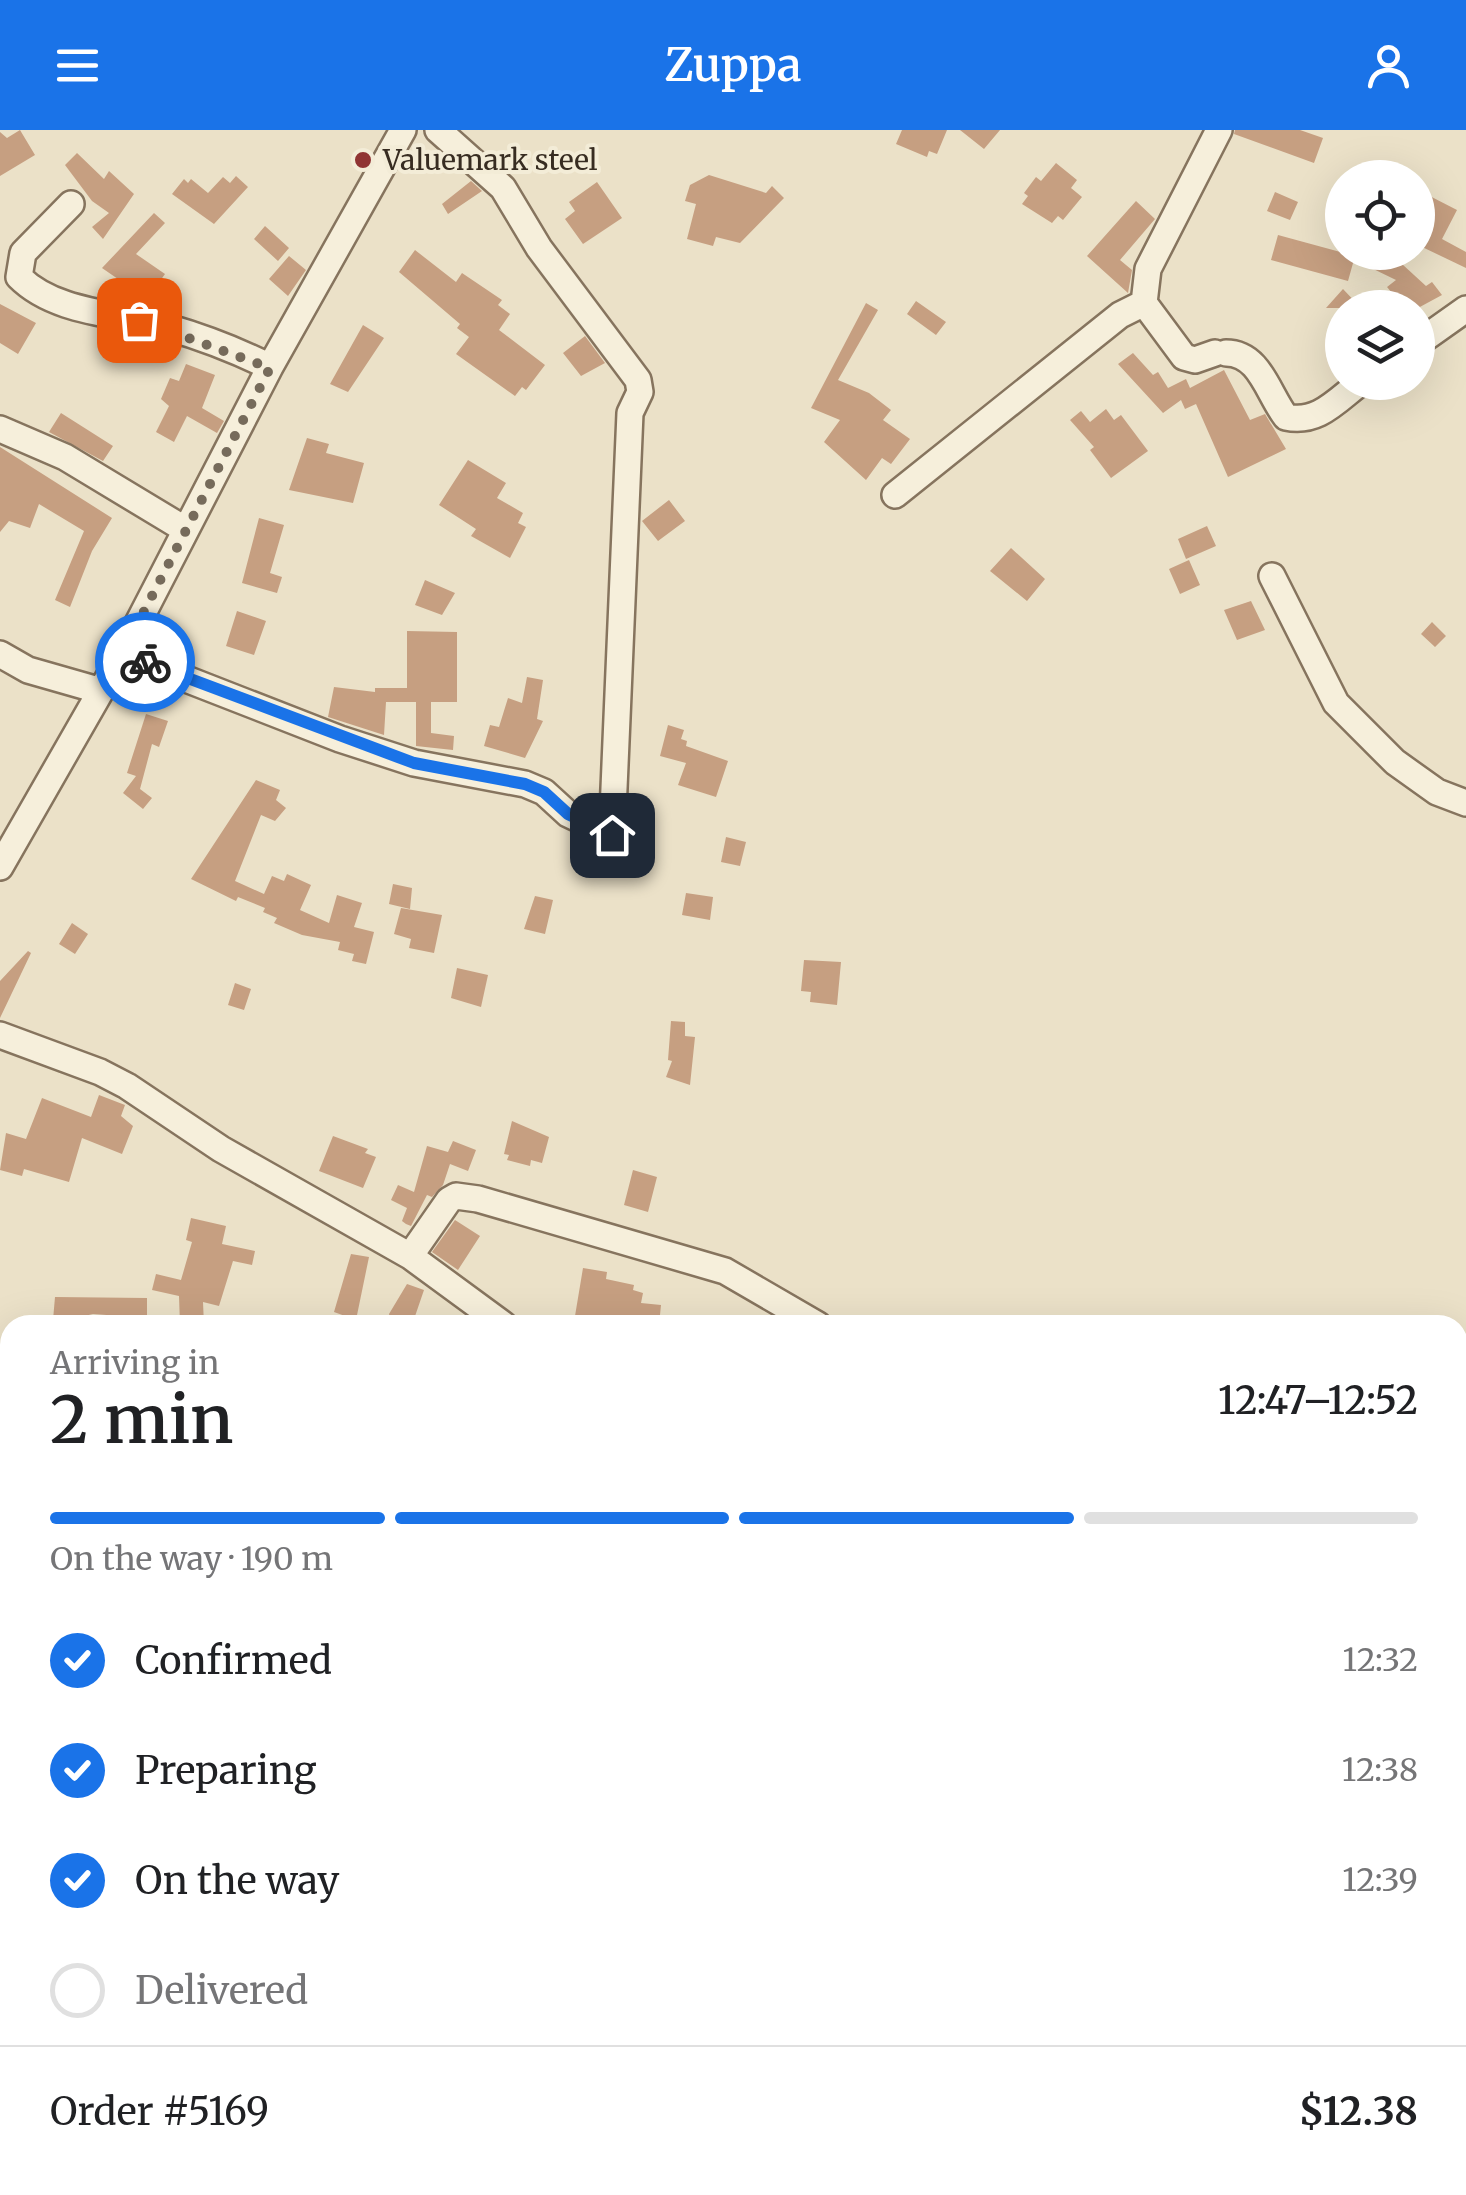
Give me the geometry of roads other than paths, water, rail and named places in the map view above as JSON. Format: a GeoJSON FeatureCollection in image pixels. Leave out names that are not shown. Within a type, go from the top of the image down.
{"type":"FeatureCollection","features":[{"type":"Feature","properties":{"kind":"street"},"geometry":{"type":"LineString","coordinates":[[0,868],[38,807],[98,690],[122,654],[270,368],[403,130]]}},
{"type":"Feature","properties":{"kind":"street"},"geometry":{"type":"LineString","coordinates":[[122,654],[340,739],[414,763],[525,784],[544,792],[568,814],[612,835],[630,413],[640,392],[638,380],[540,248],[503,188],[438,130]]}},
{"type":"Feature","properties":{"kind":"street"},"geometry":{"type":"LineString","coordinates":[[1219,130],[1148,269],[1144,303],[1184,357],[1195,360],[1236,353],[1252,363],[1286,418],[1302,421],[1320,414],[1338,400]]}},
{"type":"Feature","properties":{"kind":"street"},"geometry":{"type":"LineString","coordinates":[[72,204],[23,253],[19,277],[30,288],[53,300],[168,327],[270,368]]}},
{"type":"Feature","properties":{"kind":"street"},"geometry":{"type":"LineString","coordinates":[[896,495],[1120,315],[1144,303]]}},
{"type":"Feature","properties":{"kind":"street"},"geometry":{"type":"LineString","coordinates":[[1435,331],[1466,309]]}},
{"type":"Feature","properties":{"kind":"street"},"geometry":{"type":"LineString","coordinates":[[0,429],[66,457],[186,530]]}},
{"type":"Feature","properties":{"kind":"street"},"geometry":{"type":"LineString","coordinates":[[1272,576],[1336,703],[1395,762],[1438,792],[1466,803]]}},
{"type":"Feature","properties":{"kind":"street"},"geometry":{"type":"LineString","coordinates":[[0,654],[28,670],[98,690]]}},
{"type":"Feature","properties":{"kind":"street"},"geometry":{"type":"LineString","coordinates":[[0,1035],[113,1079],[221,1149],[410,1256],[490,1315]]}},
{"type":"Feature","properties":{"kind":"street"},"geometry":{"type":"LineString","coordinates":[[410,1256],[449,1200],[456,1196],[726,1272],[801,1315]]}},
{"type":"Feature","properties":{"kind":"place","name":"Valuemark steel"},"geometry":{"type":"Point","coordinates":[363,160]}}]}
